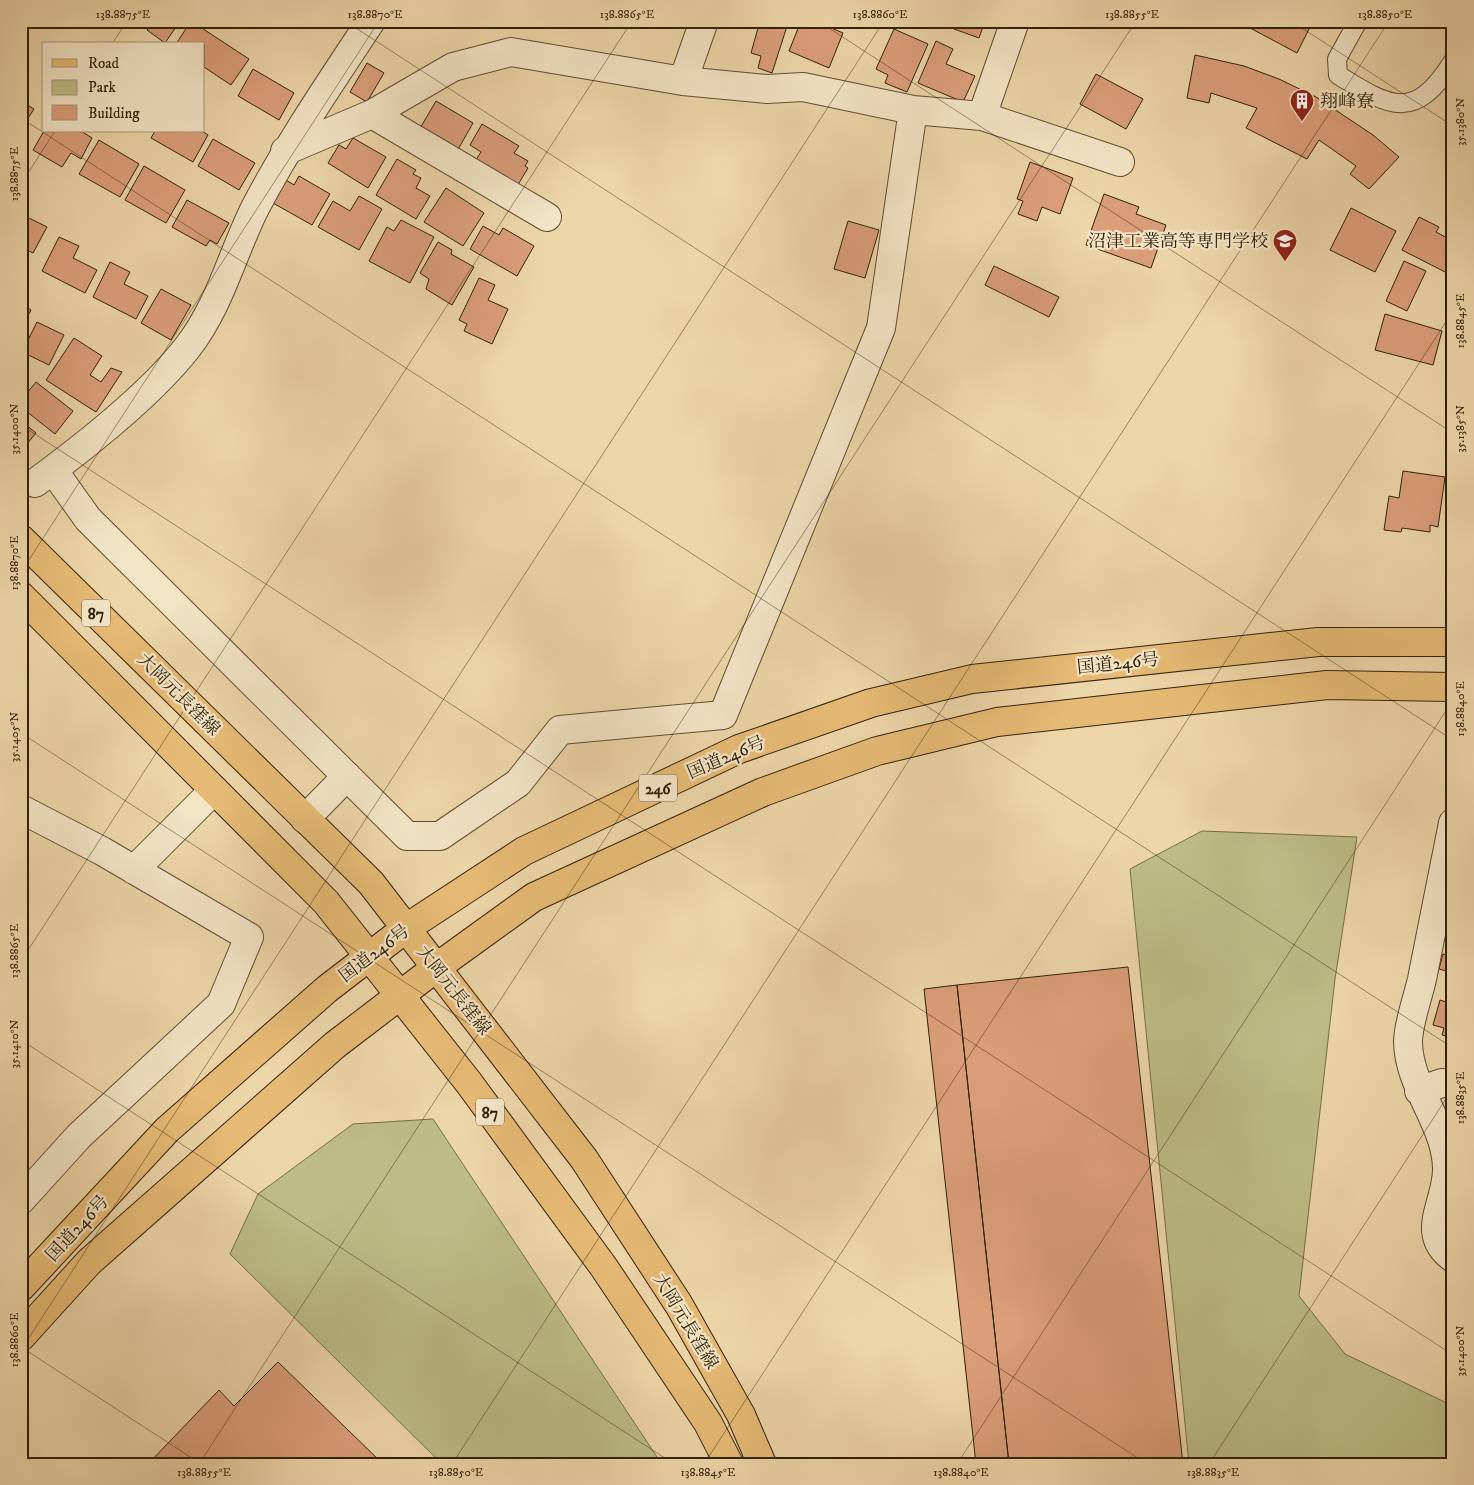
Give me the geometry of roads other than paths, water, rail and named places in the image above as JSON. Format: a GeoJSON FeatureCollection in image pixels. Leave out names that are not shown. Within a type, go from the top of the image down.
{"type":"FeatureCollection","features":[{"type":"Feature","properties":{"kind":"main road","name":"大岡元長窪線"},"geometry":{"type":"LineString","coordinates":[[21,539],[371,883],[584,1159],[679,1306],[741,1415],[762,1464]]}},
{"type":"Feature","properties":{"kind":"main road","name":"大岡元長窪線"},"geometry":{"type":"LineString","coordinates":[[21,596],[326,902],[469,1083],[603,1266],[708,1423],[729,1464]]}},
{"type":"Feature","properties":{"kind":"main road","name":"国道246号"},"geometry":{"type":"LineString","coordinates":[[21,1287],[167,1130],[326,989],[405,929],[524,851],[739,749],[871,703],[972,679],[1318,642],[1453,642]]}},
{"type":"Feature","properties":{"kind":"main road","name":"国道246号"},"geometry":{"type":"LineString","coordinates":[[21,1337],[89,1262],[336,1045],[437,967],[534,897],[763,792],[877,751],[997,722],[1327,684],[1453,687]]}},
{"type":"Feature","properties":{"kind":"street"},"geometry":{"type":"LineString","coordinates":[[371,21],[285,151],[254,211],[216,300],[187,348],[137,400],[44,477],[407,836],[440,836],[518,783],[560,730],[723,715],[881,328],[913,110]]}},
{"type":"Feature","properties":{"kind":"street"},"geometry":{"type":"LineString","coordinates":[[683,81],[704,21]]}},
{"type":"Feature","properties":{"kind":"street"},"geometry":{"type":"LineString","coordinates":[[982,116],[1015,21]]}},
{"type":"Feature","properties":{"kind":"street"},"geometry":{"type":"LineString","coordinates":[[285,151],[372,114],[453,67],[511,52],[683,81],[767,89],[803,87],[913,110],[982,116],[1120,162]]}},
{"type":"Feature","properties":{"kind":"street"},"geometry":{"type":"LineString","coordinates":[[372,114],[547,217]]}},
{"type":"Feature","properties":{"kind":"street"},"geometry":{"type":"LineString","coordinates":[[305,818],[347,776]]}},
{"type":"Feature","properties":{"kind":"street"},"geometry":{"type":"LineString","coordinates":[[134,870],[214,790]]}},
{"type":"Feature","properties":{"kind":"street"},"geometry":{"type":"LineString","coordinates":[[21,810],[134,870],[249,937],[221,1004],[79,1136],[21,1200]]}},
{"type":"Feature","properties":{"kind":"street"},"geometry":{"type":"LineString","coordinates":[[1453,823],[1448,879],[1408,1042],[1420,1091],[1438,1126],[1444,1146],[1447,1167],[1446,1187],[1436,1220],[1436,1236],[1442,1250],[1453,1258]]}},
{"type":"Feature","properties":{"kind":"street"},"geometry":{"type":"LineString","coordinates":[[1420,1091],[1442,1083],[1453,1083]]}},
{"type":"Feature","properties":{"kind":"lane"},"geometry":{"type":"LineString","coordinates":[[1358,21],[1337,59],[1338,75],[1386,102],[1404,104],[1426,96],[1440,82],[1453,61]]}},
{"type":"Feature","properties":{"kind":"place","name":"翔峰寮"},"geometry":{"type":"Point","coordinates":[1302,122]}},
{"type":"Feature","properties":{"kind":"place","name":"沼津工業高等専門学校"},"geometry":{"type":"Point","coordinates":[1285,262]}}]}
